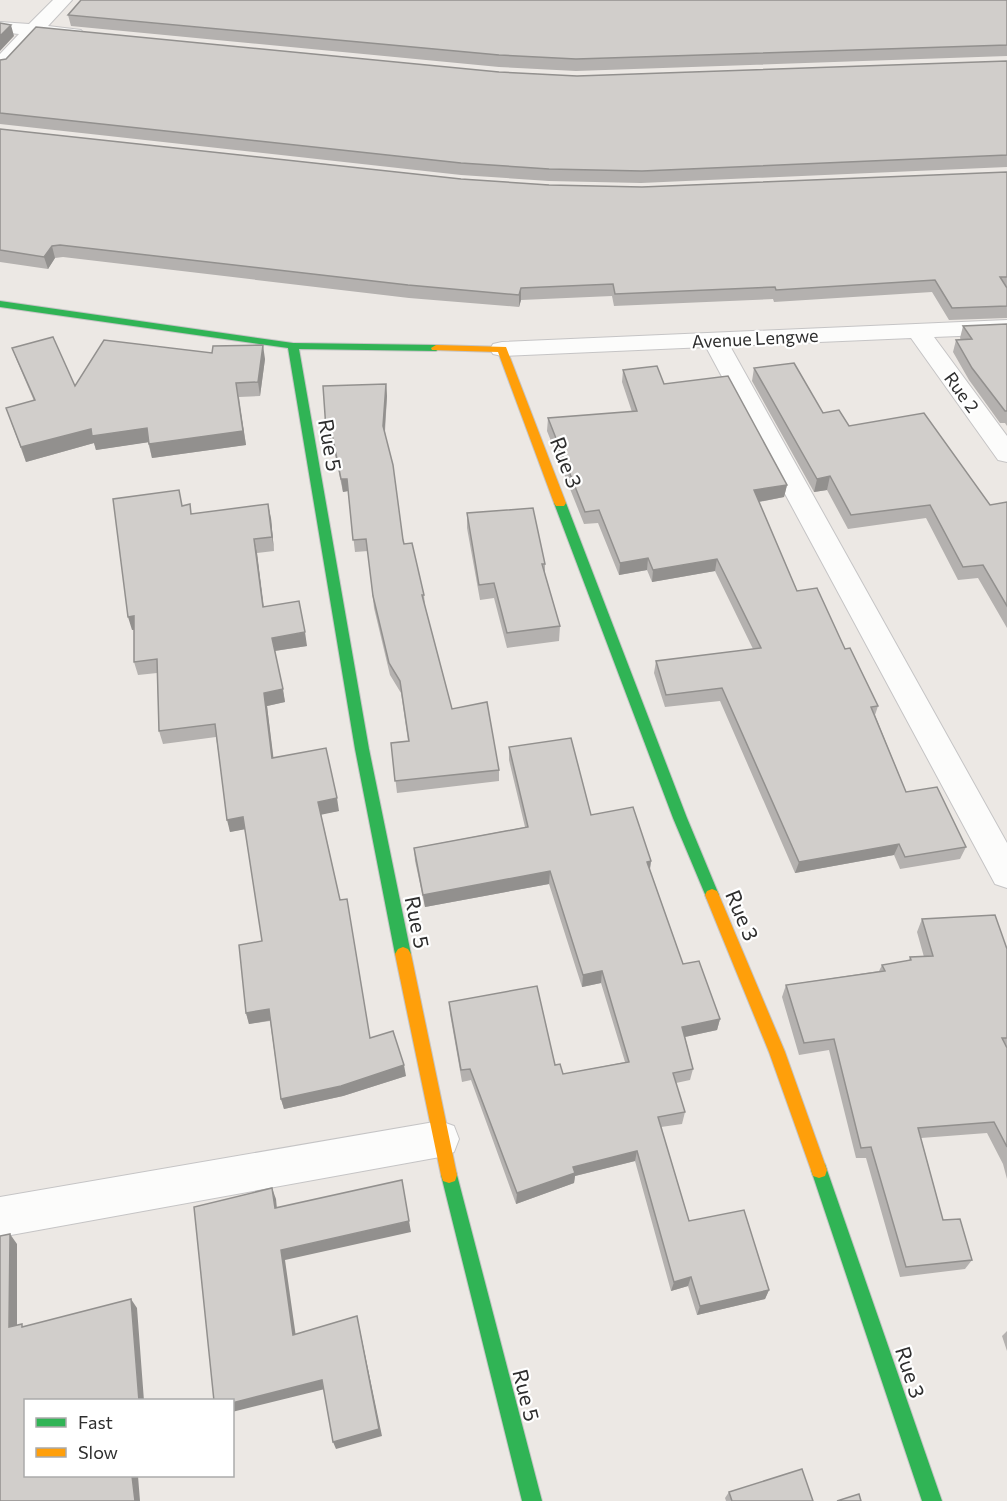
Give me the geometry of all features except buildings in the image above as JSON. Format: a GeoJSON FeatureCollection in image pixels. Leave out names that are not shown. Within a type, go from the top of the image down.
{"type":"FeatureCollection","features":[{"type":"Feature","properties":{"kind":"street"},"geometry":{"type":"LineString","coordinates":[[0,65],[63,0]]}},
{"type":"Feature","properties":{"kind":"street"},"geometry":{"type":"LineString","coordinates":[[0,27],[92,36]]}},
{"type":"Feature","properties":{"kind":"street"},"geometry":{"type":"LineString","coordinates":[[0,304],[293,346],[502,349]]}},
{"type":"Feature","properties":{"kind":"street","name":"Avenue Lengwe"},"geometry":{"type":"LineString","coordinates":[[502,349],[1007,327]]}},
{"type":"Feature","properties":{"kind":"street","name":"Rue 2"},"geometry":{"type":"LineString","coordinates":[[917,330],[1007,454]]}},
{"type":"Feature","properties":{"kind":"street"},"geometry":{"type":"LineString","coordinates":[[715,341],[1007,874]]}},
{"type":"Feature","properties":{"kind":"street","name":"Rue 5"},"geometry":{"type":"LineString","coordinates":[[293,346],[362,749],[440,1139],[532,1501]]}},
{"type":"Feature","properties":{"kind":"street","name":"Rue 3"},"geometry":{"type":"LineString","coordinates":[[502,349],[676,807],[777,1052],[850,1257],[932,1501]]}},
{"type":"Feature","properties":{"kind":"street"},"geometry":{"type":"LineString","coordinates":[[0,1217],[440,1139]]}},
{"type":"Feature","properties":{"kind":"traffic: fast"},"geometry":{"type":"LineString","coordinates":[[0,304],[293,346],[436,348]]}},
{"type":"Feature","properties":{"kind":"traffic: fast"},"geometry":{"type":"LineString","coordinates":[[293,346],[362,749],[403,954]]}},
{"type":"Feature","properties":{"kind":"traffic: fast"},"geometry":{"type":"LineString","coordinates":[[560,503],[680,818],[712,895]]}},
{"type":"Feature","properties":{"kind":"traffic: fast"},"geometry":{"type":"LineString","coordinates":[[819,1170],[932,1501]]}},
{"type":"Feature","properties":{"kind":"traffic: fast"},"geometry":{"type":"LineString","coordinates":[[449,1175],[532,1501]]}},
{"type":"Feature","properties":{"kind":"traffic: slow"},"geometry":{"type":"LineString","coordinates":[[436,348],[502,349],[560,503]]}},
{"type":"Feature","properties":{"kind":"traffic: slow"},"geometry":{"type":"LineString","coordinates":[[712,895],[777,1052],[819,1170]]}},
{"type":"Feature","properties":{"kind":"traffic: slow"},"geometry":{"type":"LineString","coordinates":[[403,954],[449,1175]]}}]}
